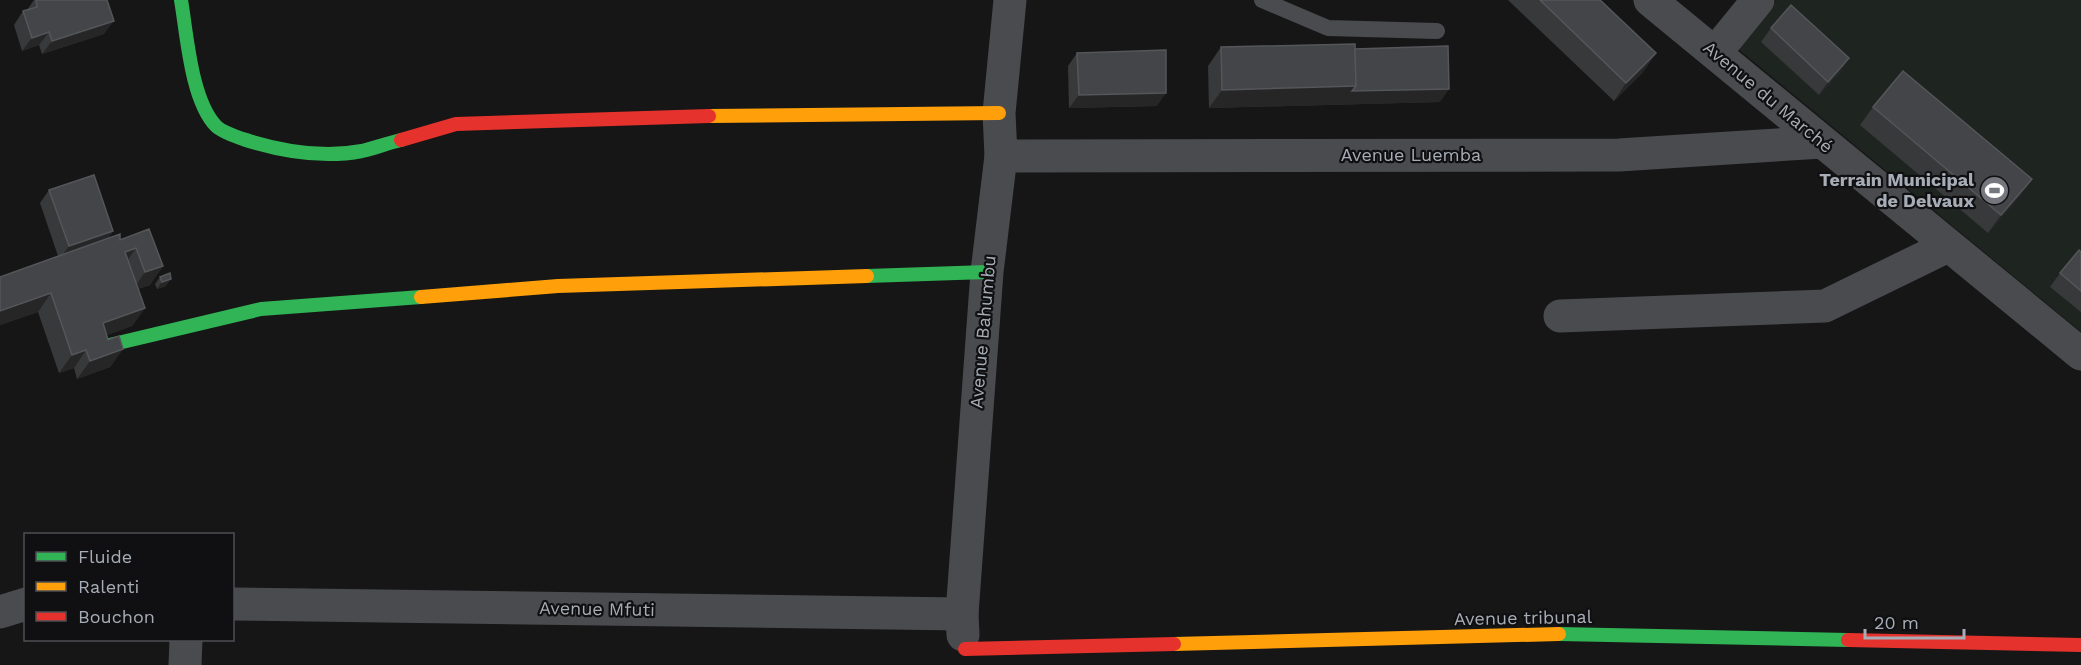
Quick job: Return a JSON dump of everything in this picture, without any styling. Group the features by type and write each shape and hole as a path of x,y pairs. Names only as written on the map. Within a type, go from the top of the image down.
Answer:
{"street":[{"path":"181,0 192,69 203,105 217,127 242,139 275,149 321,154 361,151 456,124 678,116 999,113"},
{"name":"Avenue Bahumbu","path":"965,657 962,614 987,272 1001,156 999,113 1010,0"},
{"name":"Avenue du Marché","path":"1650,0 2081,354"},
{"path":"1715,53 1758,0"},
{"name":"Avenue Luemba","path":"1001,156 1619,155 1822,142"},
{"path":"1560,316 1825,306 1948,246"},
{"path":"97,348 261,309 558,286 987,272"},
{"name":"Avenue Mfuti","path":"234,604 962,614"},
{"path":"0,612 24,605"},
{"name":"Avenue tribunal","path":"965,657 1567,634 2081,645"},
{"path":"185,665 186,641"}],"lane":[{"path":"1262,0 1328,28 1437,32"}],"shaded area":[{"name":"Terrain Municipal de Delvaux","path":"1777,0 2081,0 2081,332 1737,48"}],"building":[{"path":"36,0 107,0 114,21 52,41 49,32 32,38 23,11 37,7"},
{"path":"1540,0 1600,0 1656,53 1626,83"},
{"path":"1791,5 1849,58 1828,82 1771,28"},
{"path":"1355,44 1356,86 1222,90 1221,47"},
{"path":"1448,46 1449,89 1352,91 1356,86 1355,49"},
{"path":"1166,50 1166,93 1079,95 1077,53"},
{"path":"1903,71 2032,179 2001,215 1873,107"},
{"path":"94,175 113,231 69,246 49,190"},
{"path":"149,229 163,266 145,272 136,248 125,252 145,308 103,323 108,340 119,336 123,349 90,361 86,350 72,355 51,293 0,311 0,277 120,234 120,240"},
{"path":"2079,250 2081,252 2081,291 2060,273"},
{"path":"170,273 171,279 162,282 160,277"}],"traffic: fast":[{"path":"181,0 196,84 208,115 219,129 263,145 319,154 362,151 401,140"},
{"path":"867,276 987,272"},
{"path":"97,348 261,309 421,297"},
{"path":"1559,634 1848,640"}],"traffic: slow":[{"path":"709,116 999,113"},
{"path":"421,297 558,286 867,276"},
{"path":"1174,644 1559,634"}],"traffic: jam":[{"path":"401,140 456,124 709,116"},
{"path":"1848,640 2081,645"},
{"path":"965,649 1174,644"}],"place":[{"name":"Terrain Municipal de Delvaux","path":"1995,190"}]}
